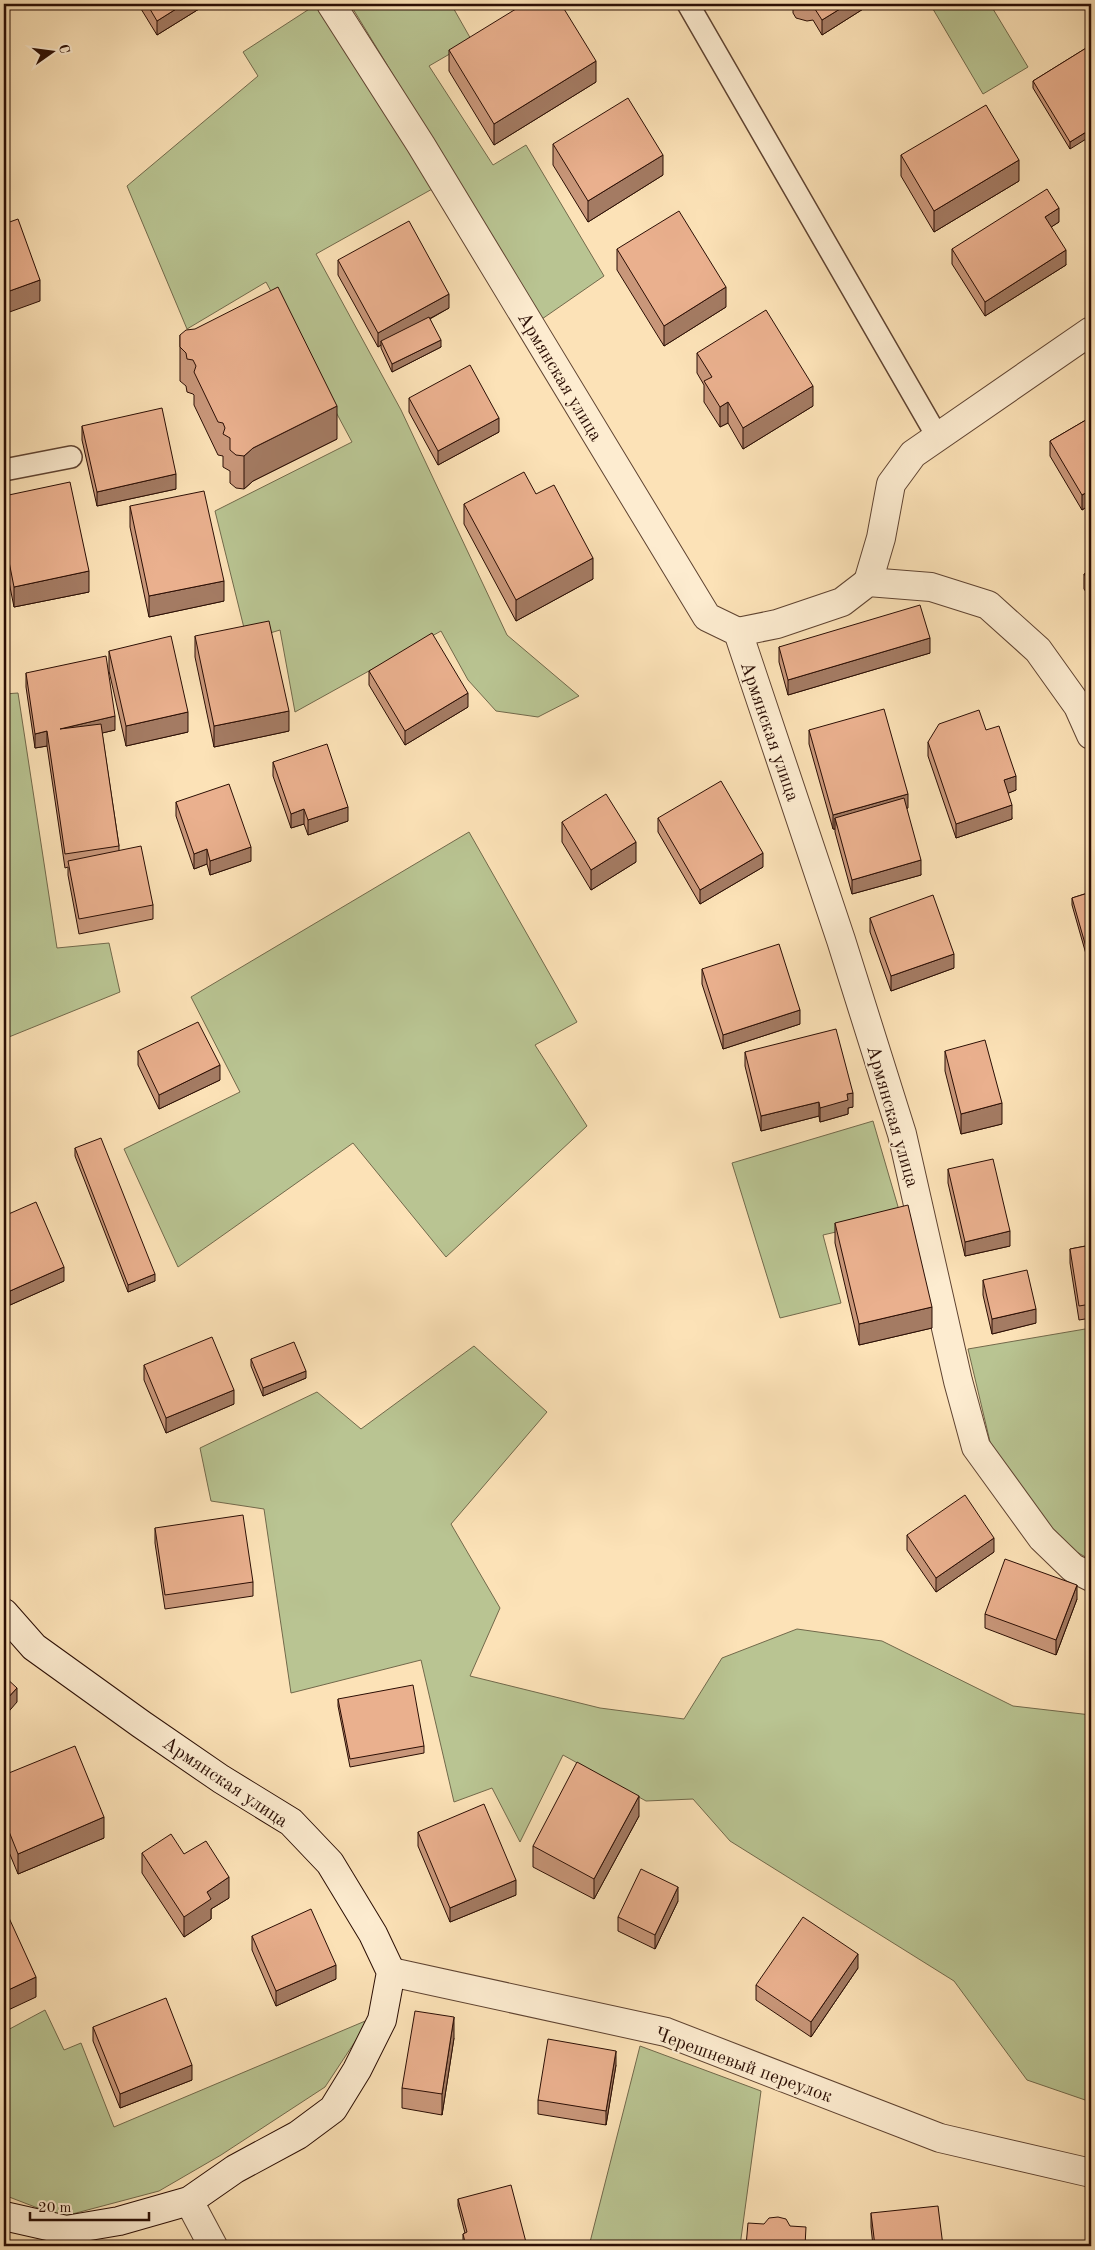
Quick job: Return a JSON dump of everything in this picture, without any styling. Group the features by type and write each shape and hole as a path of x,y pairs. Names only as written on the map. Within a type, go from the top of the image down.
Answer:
{"street":[{"name":"Армянская улица","path":"331,4 421,145 707,618 738,632 841,940 902,1134 958,1381 976,1447 1042,1538 1073,1568 1091,1577"},
{"path":"738,632 777,624 842,602 868,582 881,538 891,484 913,454 1091,331"},
{"path":"868,582 930,587 988,605 1038,650 1078,706 1091,735"},
{"name":"Армянская улица","path":"4,1614 34,1647 221,1779 291,1822 330,1863 373,1934 391,1972"},
{"path":"4,2216 66,2230 119,2220 188,2201 235,2169 298,2135 333,2109 357,2070 382,2020 391,1972"},
{"name":"Черешневый переулок","path":"391,1972 666,2032 940,2138 1091,2173"},
{"path":"188,2201 213,2246"}],"lane":[{"path":"688,4 937,436"},
{"path":"4,470 71,457"},
{"path":"4,1632 34,1647"}],"green space":[{"path":"317,4 320,4 434,188 316,254 401,410 507,635 579,696 538,717 496,711 468,680 441,631 295,712 280,630 247,640 215,511 352,442 266,282 187,329 127,186 258,76 243,52"},
{"path":"350,4 451,4 472,41 429,66 493,165 526,145 604,276 542,319"},
{"path":"930,4 990,4 1028,67 983,94"},
{"path":"18,693 57,948 109,943 120,992 4,1039 4,694"},
{"path":"469,832 577,1022 535,1045 587,1126 446,1257 353,1143 178,1267 124,1149 240,1092 191,997"},
{"path":"873,1121 901,1217 823,1235 841,1303 780,1318 732,1163"},
{"path":"1091,1328 1091,1560 1046,1535 992,1450 968,1349"},
{"path":"474,1346 547,1412 451,1524 500,1608 470,1676 600,1708 684,1719 722,1658 797,1629 882,1641 1013,1706 1091,1715 1091,2102 1027,2080 954,1981 730,1841 693,1799 646,1801 563,1755 520,1842 492,1788 454,1802 421,1660 291,1693 264,1509 211,1501 200,1448 317,1392 361,1429"},
{"path":"45,2010 64,2050 81,2043 114,2127 370,2019 325,2087 221,2155 159,2191 61,2217 4,2195 4,2032"},
{"path":"640,2046 761,2091 740,2246 589,2246"}],"building":[{"path":"147,4 184,4 157,21"},
{"path":"524,4 561,4 596,61 494,124 449,50"},
{"path":"796,4 848,4 822,20 813,6 807,7"},
{"path":"1091,45 1091,129 1070,142 1033,81"},
{"path":"628,98 663,155 588,201 553,144"},
{"path":"986,105 1019,160 934,211 901,155"},
{"path":"1047,189 1059,208 1045,217 1066,250 985,302 952,249"},
{"path":"679,211 726,287 664,326 617,249"},
{"path":"18,219 40,280 4,293 4,224"},
{"path":"409,221 449,294 378,333 338,260"},
{"path":"278,287 337,406 253,448 244,456 236,455 230,450 230,438 223,434 225,428 223,423 218,422 194,372 196,366 193,360 187,359 186,353 180,347 180,335 186,330 195,329"},
{"path":"766,310 813,386 743,428 728,402 720,407 704,381 712,377 697,353"},
{"path":"429,317 441,340 392,364 381,341"},
{"path":"470,365 499,418 438,451 409,398"},
{"path":"162,408 176,474 97,492 82,426"},
{"path":"1091,417 1091,490 1082,495 1050,441"},
{"path":"524,472 536,494 554,485 593,558 516,600 464,504"},
{"path":"70,482 89,571 14,587 4,536 4,496"},
{"path":"204,491 224,581 149,596 130,506"},
{"path":"1091,569 1091,585 1084,574"},
{"path":"920,605 930,638 788,680 779,647"},
{"path":"269,621 289,711 214,726 195,636"},
{"path":"432,633 468,693 405,731 369,671"},
{"path":"171,636 188,712 126,726 109,651"},
{"path":"106,656 115,716 60,729 101,724 119,846 65,854 47,731 35,734 26,673"},
{"path":"884,709 908,794 833,815 809,730"},
{"path":"979,710 986,730 999,726 1016,776 1004,780 1012,805 956,824 928,742 939,724"},
{"path":"327,744 348,807 308,820 304,809 291,814 273,762"},
{"path":"721,781 763,853 700,890 658,818"},
{"path":"229,784 251,847 210,861 207,849 194,854 176,802"},
{"path":"606,794 636,842 591,870 562,822"},
{"path":"904,798 921,860 852,880 835,818"},
{"path":"141,846 153,905 79,919 68,861"},
{"path":"1091,892 1091,953 1088,954 1072,898"},
{"path":"933,895 954,954 891,976 870,918"},
{"path":"779,944 800,1010 723,1035 702,969"},
{"path":"198,1022 220,1065 159,1095 138,1051"},
{"path":"836,1029 853,1093 847,1094 848,1100 820,1108 819,1102 761,1116 745,1052"},
{"path":"985,1040 1002,1103 961,1114 945,1051"},
{"path":"101,1138 155,1274 128,1285 75,1148"},
{"path":"993,1159 1010,1231 965,1242 948,1169"},
{"path":"36,1202 64,1267 10,1291 4,1276 4,1216"},
{"path":"908,1205 932,1307 859,1324 835,1223"},
{"path":"1091,1245 1091,1304 1079,1306 1070,1249"},
{"path":"1027,1270 1036,1309 992,1319 983,1280"},
{"path":"212,1337 234,1390 166,1418 144,1365"},
{"path":"294,1342 306,1371 263,1388 251,1359"},
{"path":"965,1495 994,1538 936,1578 907,1535"},
{"path":"243,1515 253,1582 165,1595 155,1528"},
{"path":"1005,1559 1077,1585 1056,1640 985,1614"},
{"path":"4,1676 17,1688 4,1702"},
{"path":"413,1685 424,1746 350,1759 338,1699"},
{"path":"75,1746 104,1817 18,1854 4,1819 4,1775"},
{"path":"577,1762 639,1796 594,1879 533,1846"},
{"path":"484,1804 516,1880 450,1908 418,1832"},
{"path":"171,1834 184,1854 206,1841 229,1877 207,1892 211,1899 184,1917 142,1853"},
{"path":"641,1869 678,1887 655,1935 618,1917"},
{"path":"4,1907 36,1977 4,1992"},
{"path":"311,1909 336,1965 276,1991 252,1936"},
{"path":"803,1917 858,1954 811,2022 756,1985"},
{"path":"166,1998 192,2065 120,2094 93,2027"},
{"path":"415,2011 454,2017 442,2094 402,2088"},
{"path":"548,2039 616,2051 606,2111 538,2100"},
{"path":"511,2185 527,2246 466,2246 463,2234 467,2232 458,2199"},
{"path":"938,2206 943,2246 875,2246 871,2213"},
{"path":"778,2217 786,2219 790,2226 806,2227 805,2246 746,2246 748,2223 764,2224 769,2218"}]}
